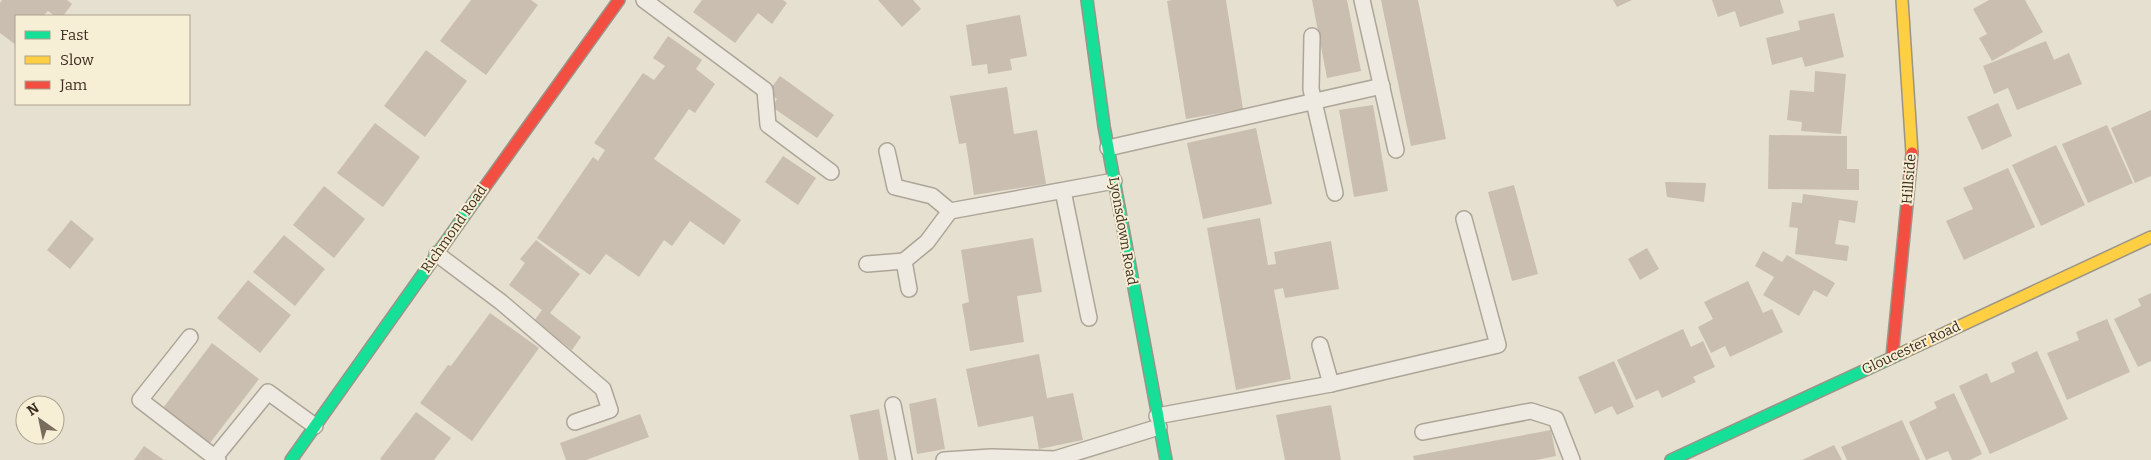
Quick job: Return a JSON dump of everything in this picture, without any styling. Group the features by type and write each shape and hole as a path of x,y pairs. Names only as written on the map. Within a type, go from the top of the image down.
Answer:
{"street":[{"name":"Richmond Road","path":"291,460 620,0"},
{"name":"Lyonsdown Road","path":"1087,0 1108,148 1166,460"},
{"name":"Hillside","path":"1892,357 1912,151 1902,0"},
{"name":"Gloucester Road","path":"1671,460 2151,237"}],"lane":[{"path":"644,0 765,90 768,125 831,172"},
{"path":"1362,0 1396,150"},
{"path":"1312,36 1311,89 1334,193"},
{"path":"1108,148 1313,100 1382,86"},
{"path":"887,151 894,187 932,196 950,211"},
{"path":"867,264 904,261 927,242 950,211 1114,181"},
{"path":"1063,191 1089,318"},
{"path":"944,460 991,457 1055,459 1158,422 1498,345 1464,219"},
{"path":"437,254 501,302 603,389 610,410 576,422"},
{"path":"904,261 909,288"},
{"path":"190,337 140,400 217,459 268,392 315,426"},
{"path":"1320,344 1331,384"},
{"path":"893,405 904,460"},
{"path":"1423,432 1531,411 1556,419 1572,460"}],"building":[{"path":"2,0 67,0 72,4 64,15 54,15 48,11 44,15 15,15 15,44 0,33 0,3"},
{"path":"471,0 531,0 538,5 486,75 440,41"},
{"path":"702,0 783,0 787,3 772,24 758,13 735,43 693,12"},
{"path":"878,0 913,0 921,9 902,27"},
{"path":"1226,0 1243,109 1186,119 1167,1"},
{"path":"1312,0 1347,0 1361,71 1327,78"},
{"path":"1381,0 1418,0 1446,139 1411,146"},
{"path":"1613,0 1632,0 1617,7"},
{"path":"1712,0 1780,0 1784,13 1740,27 1735,11 1718,17"},
{"path":"1989,0 2025,0 2043,32 1992,61 1979,38 1987,34 1973,9"},
{"path":"1834,13 1844,57 1805,67 1802,57 1772,65 1766,38 1800,30 1798,21"},
{"path":"1020,15 1027,56 1010,59 1012,70 988,74 987,64 972,66 966,25"},
{"path":"668,36 702,60 696,69 715,84 695,113 689,109 654,159 741,220 724,245 690,221 672,246 664,240 639,277 606,254 590,275 537,238 593,157 598,161 605,150 594,143 643,73 654,80 665,66 653,58"},
{"path":"2046,41 2054,60 2069,53 2082,84 2017,110 2008,88 1994,94 1983,66"},
{"path":"426,50 467,81 425,137 384,106"},
{"path":"1815,71 1846,74 1841,134 1801,131 1802,122 1787,120 1790,90 1814,92"},
{"path":"780,76 834,115 817,138 772,107 777,99 768,92"},
{"path":"1007,87 1014,134 1037,130 1046,184 974,195 966,143 959,144 950,96"},
{"path":"1998,103 2012,136 1982,150 1967,117"},
{"path":"1373,105 1388,191 1354,197 1339,110"},
{"path":"2151,110 2151,176 2135,183 2111,128"},
{"path":"375,123 420,157 383,207 337,173"},
{"path":"2107,125 2133,183 2088,203 2062,144"},
{"path":"1256,128 1272,204 1203,219 1187,143"},
{"path":"1769,135 1847,136 1847,169 1859,169 1859,190 1768,189"},
{"path":"2056,145 2085,205 2041,226 2012,165"},
{"path":"783,156 816,178 798,205 765,182"},
{"path":"2008,168 2035,227 1964,260 1946,221 1973,209 1963,188"},
{"path":"1665,182 1706,183 1704,202 1667,197"},
{"path":"1514,185 1538,274 1512,281 1488,192"},
{"path":"324,186 365,219 334,258 293,225"},
{"path":"1803,194 1858,201 1855,223 1839,220 1835,244 1849,246 1847,261 1795,254 1798,228 1789,227 1792,202 1802,203"},
{"path":"1260,218 1268,265 1276,264 1274,252 1331,241 1339,289 1285,298 1283,288 1274,290 1291,379 1236,390 1207,228"},
{"path":"71,220 94,239 70,269 47,250"},
{"path":"284,235 325,269 295,306 253,272"},
{"path":"1033,238 1042,292 1017,296 1024,342 970,351 962,304 969,302 961,250"},
{"path":"536,240 580,274 550,313 581,337 572,350 534,321 542,310 509,285 525,263 520,259"},
{"path":"1647,248 1659,269 1640,280 1628,259"},
{"path":"1763,251 1782,262 1787,255 1835,283 1827,297 1814,290 1799,316 1763,295 1774,277 1755,266"},
{"path":"248,280 291,315 260,353 217,318"},
{"path":"1748,281 1763,313 1772,309 1783,332 1730,357 1725,346 1711,353 1698,327 1713,319 1704,302"},
{"path":"2151,293 2151,361 2138,367 2114,319 2141,306 2138,299"},
{"path":"490,313 539,348 472,441 420,403 448,365 451,366"},
{"path":"2107,319 2130,372 2067,400 2047,353 2079,340 2076,332"},
{"path":"1683,329 1691,347 1703,341 1715,367 1693,377 1696,382 1662,398 1658,390 1636,400 1617,360"},
{"path":"212,343 259,379 210,443 163,408"},
{"path":"2037,351 2068,419 1990,454 1959,386 1987,373 1991,383 2015,372 2011,363"},
{"path":"1039,354 1047,398 1073,393 1083,440 1039,449 1033,416 978,427 966,369"},
{"path":"1614,361 1634,407 1617,415 1612,406 1595,414 1578,377"},
{"path":"1954,393 1982,454 1970,460 1952,460 1948,451 1926,460 1909,422 1937,408 1934,402"},
{"path":"936,398 945,449 917,454 909,404"},
{"path":"1331,405 1341,460 1285,460 1276,415"},
{"path":"879,409 888,460 859,460 850,415"},
{"path":"416,412 451,438 434,460 380,459"},
{"path":"640,414 649,437 586,460 566,460 560,443"},
{"path":"1902,420 1920,460 1847,460 1841,447"},
{"path":"1551,430 1556,456 1536,460 1414,460 1413,456"},
{"path":"1834,445 1842,460 1802,460"},
{"path":"144,446 164,460 134,460"}],"traffic: fast":[{"path":"1087,0 1104,126 1166,460"},
{"path":"291,460 479,195"},
{"path":"1671,460 1902,353"}],"traffic: slow":[{"path":"1902,0 1912,153"},
{"path":"1902,353 2151,237"}],"traffic: jam":[{"path":"479,195 619,0"},
{"path":"1892,357 1912,153"}]}
